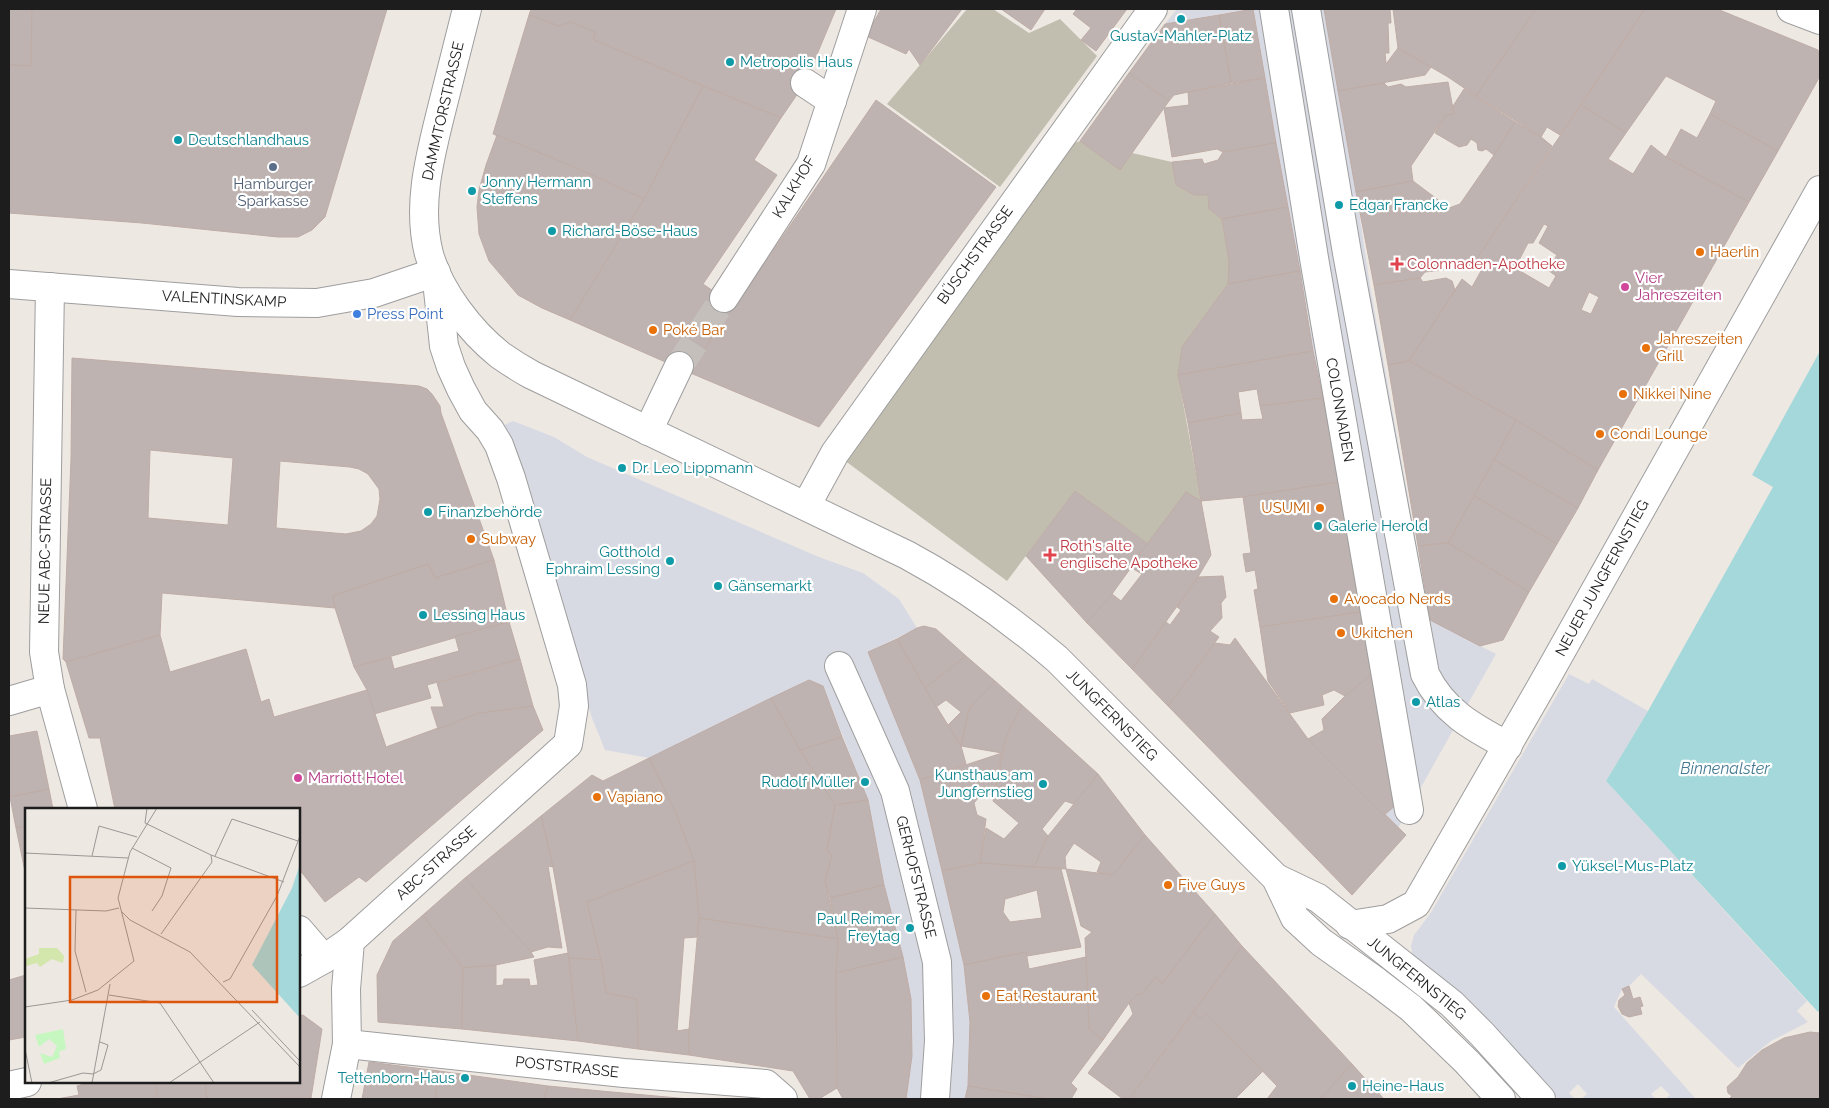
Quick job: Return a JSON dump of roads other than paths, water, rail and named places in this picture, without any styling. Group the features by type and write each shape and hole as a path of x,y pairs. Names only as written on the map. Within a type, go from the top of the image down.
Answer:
{"street":[{"name":"DAMMTORSTRASSE","path":"436,272 429,254 425,230 426,184 431,151 467,9"},
{"name":"KALKHOF","path":"724,298 819,168 832,101 862,9"},
{"name":"BÜSCHSTRASSE","path":"806,506 835,453 954,284 1153,9"},
{"name":"COLONNADEN","path":"1274,9 1306,259 1409,810"},
{"path":"1306,9 1346,253 1425,674 1431,688 1445,705 1474,728 1508,746"},
{"path":"1791,9 1820,20"},
{"path":"805,83 832,101"},
{"name":"NEUER JUNGFERNSTIEG","path":"1350,925 1388,919 1416,904 1508,746 1820,190"},
{"path":"1306,259 1346,253"},
{"name":"VALENTINSKAMP","path":"9,284 238,302 317,303 374,293 436,272"},
{"path":"436,272 467,323 500,355 532,375 806,506"},
{"name":"ABC-STRASSE","path":"300,972 350,942 568,744 574,706 572,685 511,478 490,430 473,411 451,367 443,338 436,272"},
{"name":"NEUE ABC-STRASSE","path":"50,287 44,652 50,689 83,808"},
{"path":"648,431 679,366"},
{"name":"JUNGFERNSTIEG","path":"806,506 933,569 998,612 1057,659 1276,878 1318,898 1452,1004 1541,1099"},
{"name":"GERHOFSTRASSE","path":"840,666 895,791 937,962 940,1041 935,1099"},
{"path":"9,701 50,689"},
{"name":"JUNGFERNSTIEG","path":"1276,878 1295,918 1321,942 1411,1008 1467,1062 1501,1099"},
{"path":"300,931 324,959"},
{"path":"336,1099 347,1044 346,989 350,942"},
{"name":"POSTSTRASSE","path":"347,1044 624,1073 766,1084 783,1099"},
{"path":"9,1086 25,1082"}],"water":[{"name":"Binnenalster","path":"1820,351 1820,1010 1818,1012 1606,781 1648,711 1773,487 1752,475"}],"tunnel":[{"path":"679,366 724,298"}],"place":[{"name":"Gustav-Mahler-Platz","path":"1181,19"},
{"name":"Metropolis Haus","path":"730,62"},
{"name":"Deutschlandhaus","path":"178,140"},
{"name":"Hamburger Sparkasse","path":"273,167"},
{"name":"Jonny Hermann Steffens","path":"472,191"},
{"name":"Edgar Francke","path":"1339,205"},
{"name":"Richard-Böse-Haus","path":"552,231"},
{"name":"Haerlin","path":"1700,252"},
{"name":"Colonnaden-Apotheke","path":"1397,264"},
{"name":"Vier Jahreszeiten","path":"1625,287"},
{"name":"Press Point","path":"357,314"},
{"name":"Poké Bar","path":"653,330"},
{"name":"Jahreszeiten Grill","path":"1646,348"},
{"name":"Nikkei Nine","path":"1623,394"},
{"name":"Condi Lounge","path":"1600,434"},
{"name":"Dr. Leo Lippmann","path":"622,468"},
{"name":"USUMI","path":"1320,508"},
{"name":"Finanzbehörde","path":"428,512"},
{"name":"Galerie Herold","path":"1318,526"},
{"name":"Subway","path":"471,539"},
{"name":"Roth's alte englische Apotheke","path":"1050,555"},
{"name":"Gotthold Ephraim Lessing","path":"670,561"},
{"name":"Gänsemarkt","path":"718,586"},
{"name":"Avocado Nerds","path":"1334,599"},
{"name":"Lessing Haus","path":"423,615"},
{"name":"Ukitchen","path":"1341,633"},
{"name":"Atlas","path":"1416,702"},
{"name":"Marriott Hotel","path":"298,778"},
{"name":"Rudolf Müller","path":"865,782"},
{"name":"Kunsthaus am Jungfernstieg","path":"1043,784"},
{"name":"Vapiano","path":"597,797"},
{"name":"Yüksel-Mus-Platz","path":"1562,866"},
{"name":"Five Guys","path":"1168,885"},
{"name":"Paul Reimer Freytag","path":"910,928"},
{"name":"Eat Restaurant","path":"986,996"},
{"name":"Tettenborn-Haus","path":"465,1078"},
{"name":"Heine-Haus","path":"1352,1086"}]}
